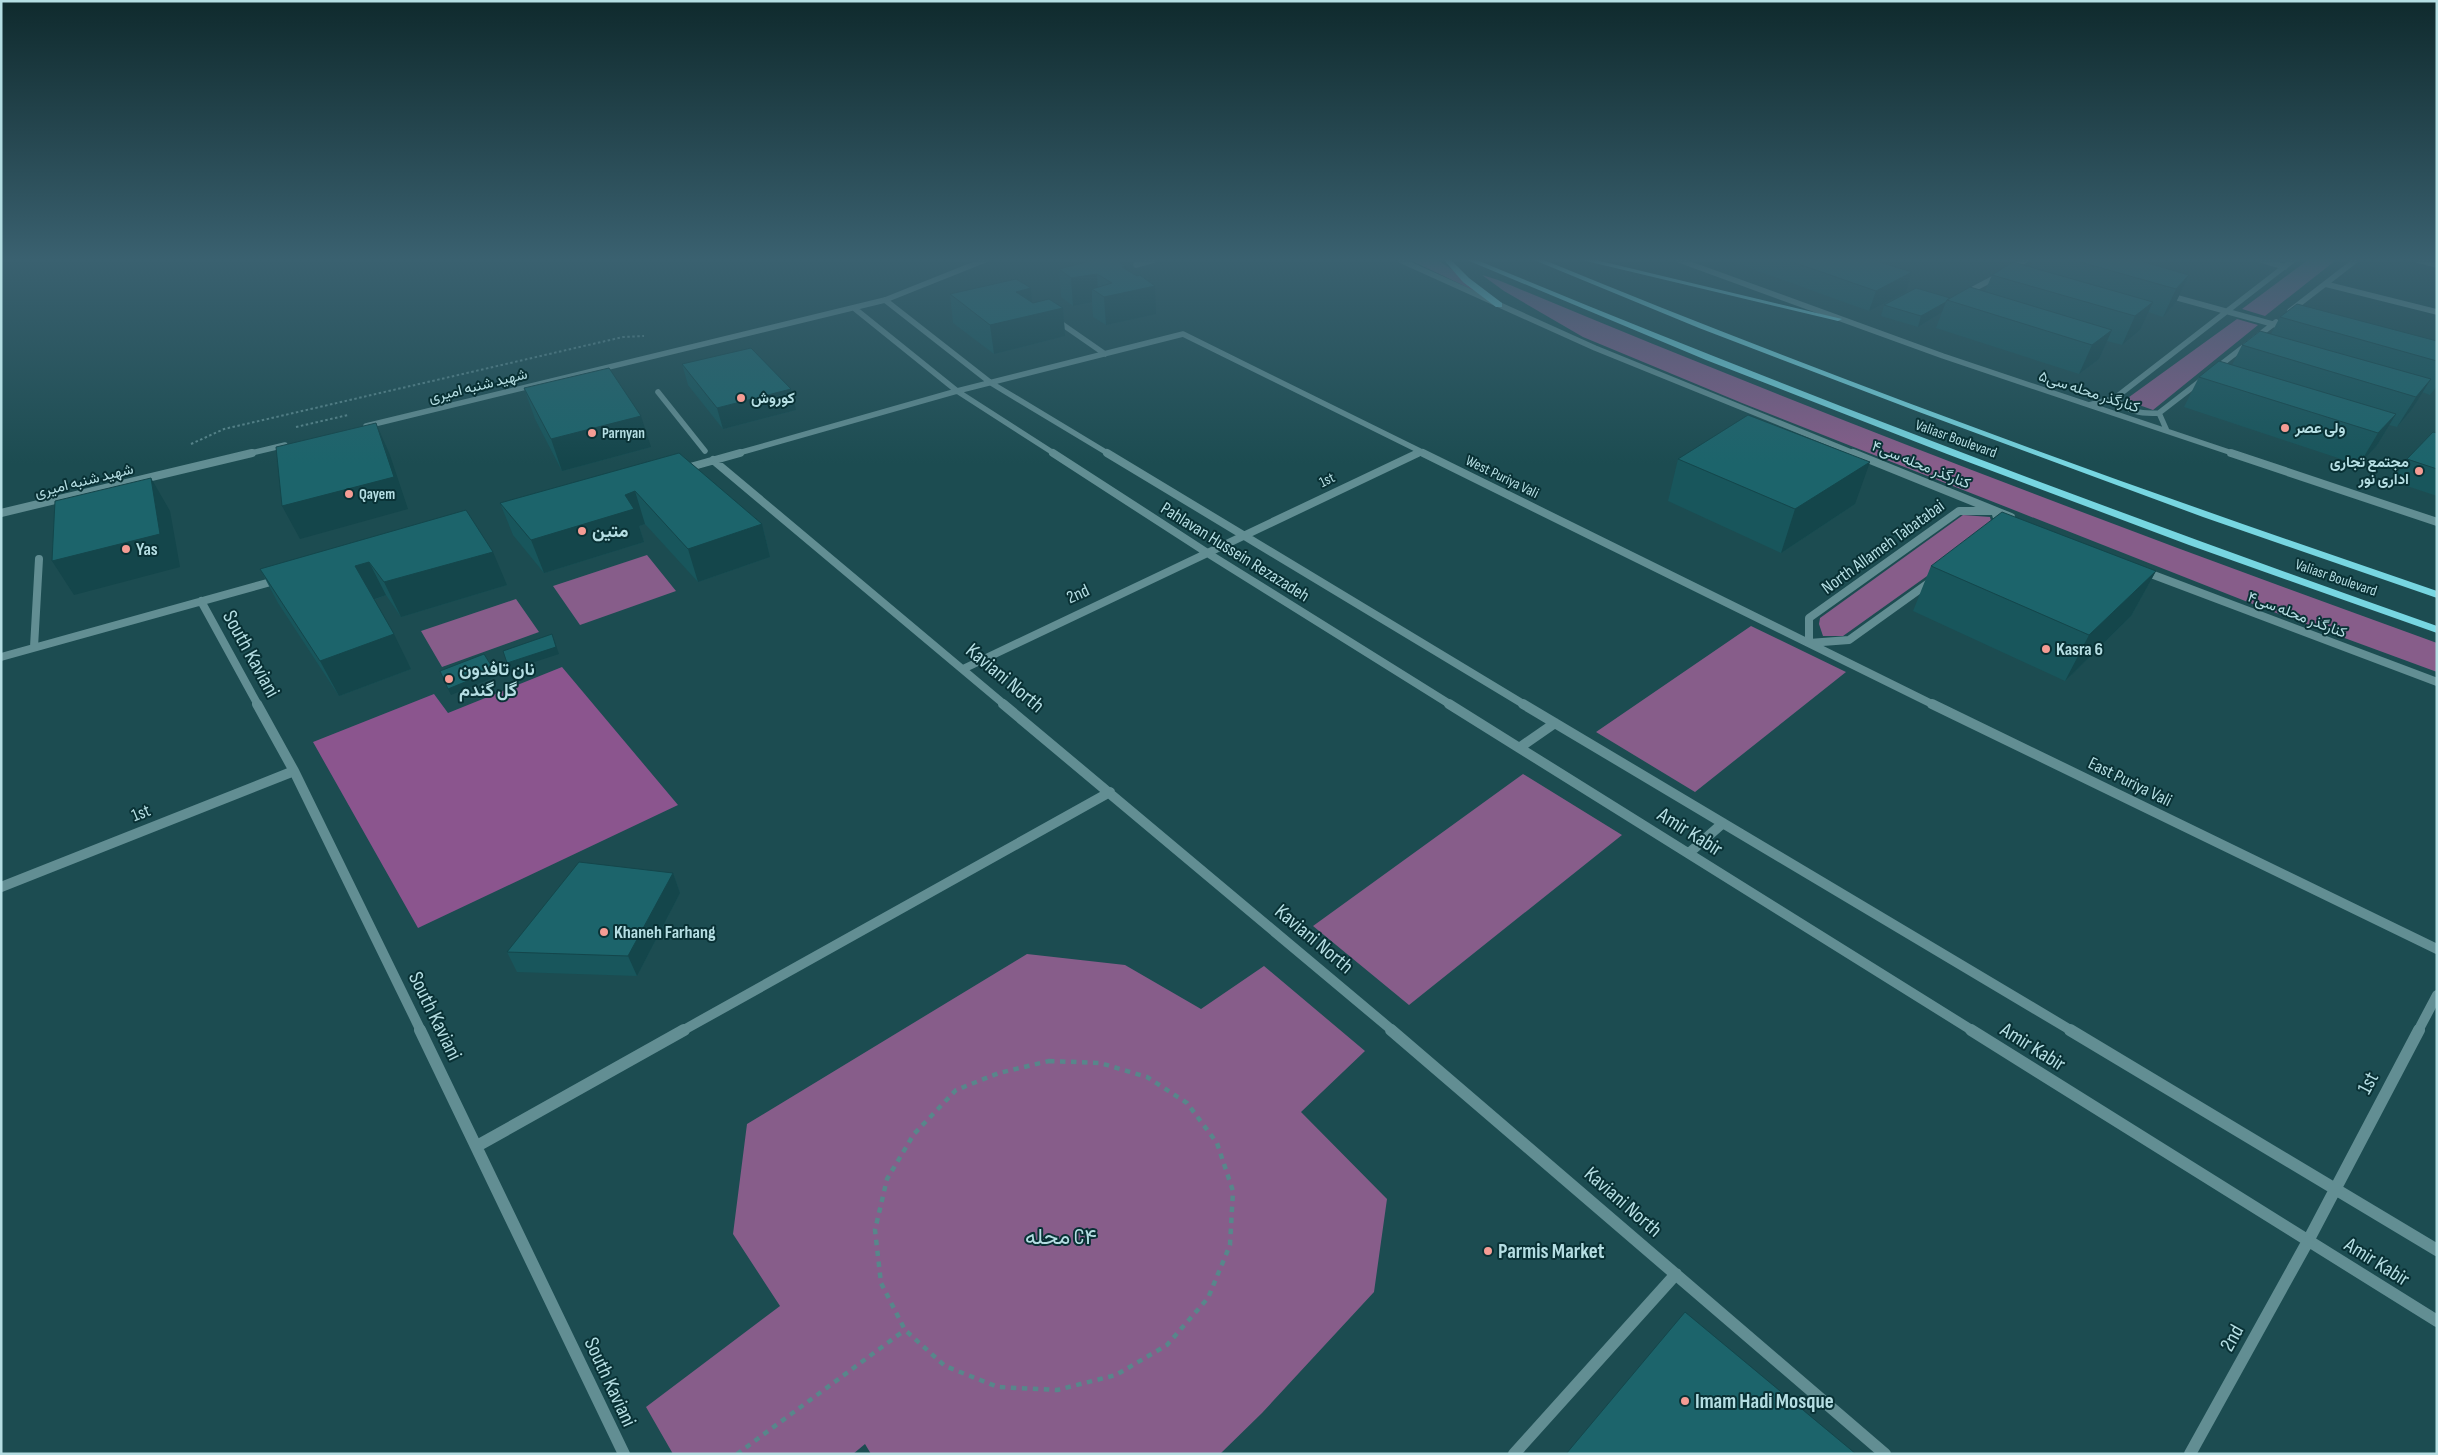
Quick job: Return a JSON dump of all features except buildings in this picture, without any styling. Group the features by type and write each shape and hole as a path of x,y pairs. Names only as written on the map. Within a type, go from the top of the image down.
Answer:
{"main road":[{"name":"Valiasr Boulevard","path":"1630,328 1901,435 2234,558 2437,630"},
{"name":"Valiasr Boulevard","path":"1703,328 2254,533 2437,594"}],"street":[{"name":"شهید شنبه امیری","path":"356,428 771,328"},
{"name":"Pahlavan Hussein Rezazadeh","path":"879,328 957,391 1209,554 1610,804"},
{"name":"Pahlavan Hussein Rezazadeh","path":"921,328 991,383 1642,776"},
{"path":"1067,328 1105,354"},
{"name":"کنارگذر محله سی۴","path":"1550,328 1595,348 2023,522"},
{"name":"کنارگذر محله سی۵","path":"1864,328 2437,522"},
{"path":"2088,405 2116,398 2205,328"},
{"path":"2116,398 2122,408 2140,414 2159,413 2268,328"},
{"path":"2285,328 2291,330"},
{"name":"West Puriya Vali","path":"957,391 1183,334 1809,643"},
{"path":"676,471 957,391"},
{"path":"658,392 705,452"},
{"path":"2159,413 2167,431"},
{"name":"شهید شنبه امیری","path":"1,514 289,444"},
{"name":"1st","path":"1209,554 1420,452"},
{"name":"Kaviani North","path":"713,460 1110,792 1885,1454"},
{"path":"1809,643 1848,640 1857,635 2001,531 1995,510"},
{"name":"North Allameh Tabatabai","path":"1809,643 1809,618 1959,511 1995,510"},
{"name":"2nd","path":"963,669 1209,554"},
{"path":"34,648 38,559"},
{"name":"کنارگذر محله سی۴","path":"2133,566 2437,682"},
{"path":"1,657 284,578"},
{"name":"South Kaviani","path":"201,601 294,771 477,1146 624,1454"},
{"name":"East Puriya Vali","path":"1809,643 2437,949"},
{"path":"1518,748 1555,723"},
{"name":"1st","path":"1,887 294,771"},
{"name":"Amir Kabir","path":"1642,776 2437,1250"},
{"path":"477,1146 1110,792"},
{"name":"Amir Kabir","path":"1610,804 2437,1321"},
{"path":"1688,853 1723,823"},
{"name":"1st","path":"2308,1241 2437,995"},
{"name":"2nd","path":"2190,1454 2308,1241"},
{"path":"1514,1454 1676,1274"}],"path":[{"path":"188,445 224,428 623,337 651,336"},
{"path":"1049,1061 1100,1063 1147,1077 1187,1103 1217,1143 1232,1191 1230,1245 1208,1298 1167,1344 1150,1355 1116,1375 1057,1390 998,1387 945,1366 905,1330 881,1283 875,1230 887,1179 914,1134 956,1090 999,1073 1049,1061"},
{"path":"738,1454 905,1330"}],"shaded area":[{"path":"1567,328 1614,328 1965,468 2437,643 2437,672 2263,608 1742,403 1583,337"},
{"path":"2225,328 2254,328 2153,410 2125,400"},
{"path":"1963,515 1990,517 1993,529 1843,636 1823,636 1819,624 1820,618"},
{"path":"647,555 676,591 580,625 553,586"},
{"path":"516,599 539,632 442,667 421,631"},
{"path":"1751,626 1846,672 1695,792 1596,732"},
{"path":"562,667 678,805 418,928 313,742 434,694 448,713"},
{"path":"1523,774 1622,835 1409,1005 1313,926"},
{"path":"1027,954 1125,965 1201,1009 1264,966 1365,1051 1301,1112 1387,1199 1374,1292 1262,1413 1220,1454 871,1454 865,1444 853,1454 673,1454 646,1407 780,1306 733,1234 747,1124"}],"place":[{"name":"کوروش","path":"741,398"},
{"name":"ولی عصر","path":"2285,428"},
{"name":"Parnyan","path":"592,433"},
{"name":"مجتمع تجاری اداری نور","path":"2419,471"},
{"name":"Qayem","path":"349,494"},
{"name":"متین","path":"582,531"},
{"name":"Yas","path":"126,549"},
{"name":"Kasra 6","path":"2046,649"},
{"name":"نان تافدون گل گندم","path":"449,679"},
{"name":"Khaneh Farhang","path":"604,932"},
{"name":"Parmis Market","path":"1488,1251"},
{"name":"Imam Hadi Mosque","path":"1685,1401"}],"district":[{"name":"محله C۴","path":"1061,1237"}]}
